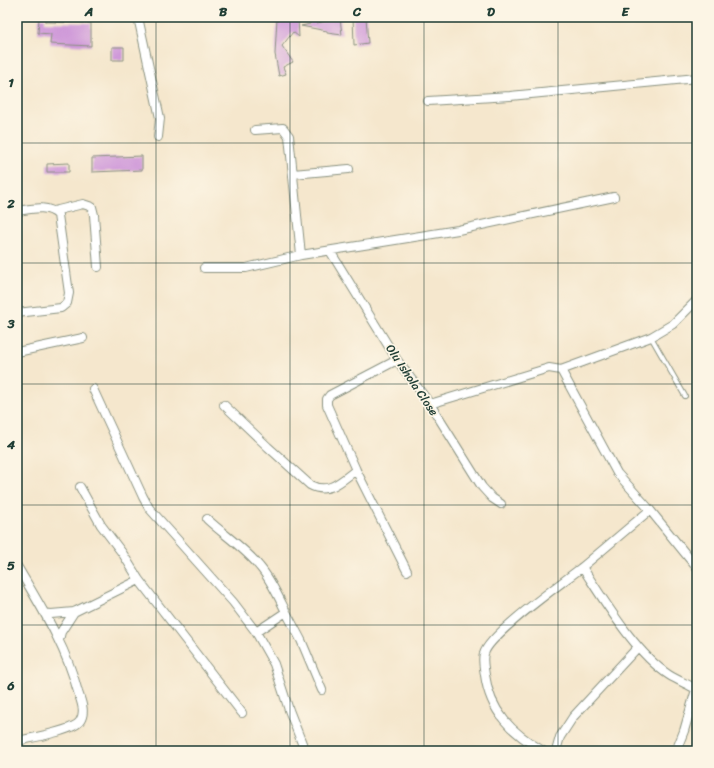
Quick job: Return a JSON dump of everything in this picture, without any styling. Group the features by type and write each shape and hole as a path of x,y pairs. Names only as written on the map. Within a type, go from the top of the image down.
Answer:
{"street":[{"path":"138,17 160,118 158,137"},
{"path":"428,101 510,96 697,78"},
{"path":"255,130 283,128 289,136 301,255"},
{"path":"293,174 349,169"},
{"path":"204,268 246,268 301,255 458,230 614,197"},
{"path":"17,211 43,208 54,211 83,204 92,207 98,267"},
{"path":"17,313 61,308 67,303 69,293 58,215 54,211"},
{"name":"Olu Ishola Close","path":"330,251 397,360 430,404 482,488 492,498 501,504"},
{"path":"430,404 549,368 561,370 651,337 673,324 697,300"},
{"path":"17,352 83,338"},
{"path":"397,360 330,394 327,399 327,404 356,470 407,571"},
{"path":"561,370 617,473 650,510 697,568"},
{"path":"93,389 149,508 233,602 256,632 274,664 289,710 305,751"},
{"path":"224,405 310,485 324,489 331,488 356,470"},
{"path":"80,487 101,525 123,554 139,580 242,713"},
{"path":"543,751 513,731 497,711 485,679 484,654 488,646 503,629 582,567 650,510"},
{"path":"207,519 260,566 301,640 322,690"},
{"path":"17,566 59,640 74,677 83,709 80,722 72,728 17,741"},
{"path":"582,567 609,608 638,647 668,674 697,687 684,731 676,751"},
{"path":"44,613 51,614 74,612 139,580"},
{"path":"59,640 61,632 74,612"},
{"path":"256,632 286,612"},
{"path":"556,751 560,737 573,717 638,647"}],"lane":[{"path":"651,337 685,396"}],"building":[{"path":"287,17 287,19 298,18 299,37 293,32 282,46 293,62 283,67 286,74 279,76 275,54 277,18"},
{"path":"353,17 366,17 368,43 354,45"},
{"path":"39,18 45,18 45,22 91,23 91,46 50,44 51,34 38,33"},
{"path":"340,18 342,35 327,33 327,31 301,26 310,24 310,20 317,19 317,23"},
{"path":"112,47 124,47 124,60 112,60"},
{"path":"142,156 142,170 92,172 92,158"},
{"path":"69,163 69,172 47,172 47,164"}]}
